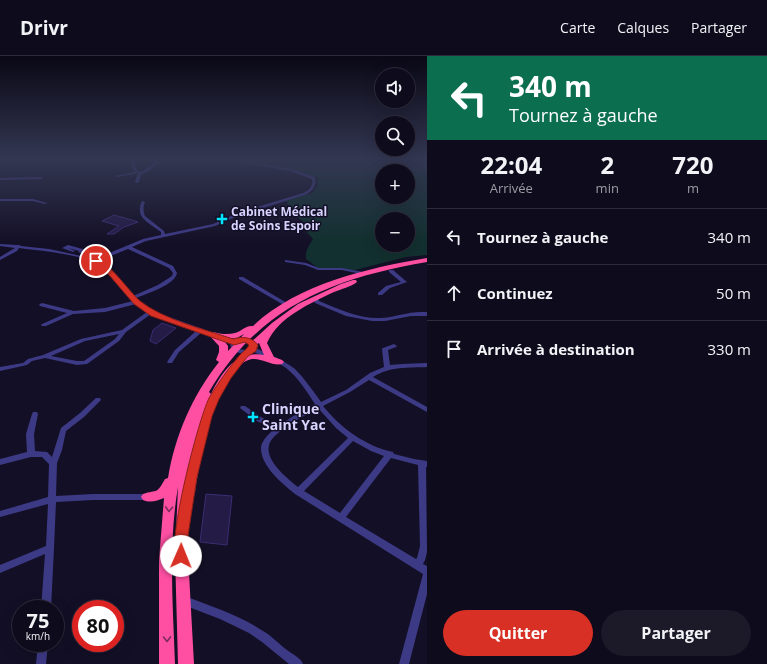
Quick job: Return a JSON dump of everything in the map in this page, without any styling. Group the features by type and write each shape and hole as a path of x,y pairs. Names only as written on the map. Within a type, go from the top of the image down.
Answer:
{"highway":[{"path":"147,497 157,496 174,478 188,451 198,416 207,396 227,363 254,335 279,315 332,285 365,275 427,260"},
{"path":"186,664 182,600 181,542 174,478 173,452 186,414 200,386 221,360 252,327 284,303 305,291 344,277 391,271 427,264"},
{"path":"181,542 191,477 206,420 221,387 238,362 267,332 290,314 316,298 365,275"},
{"path":"221,360 225,347 219,337 237,335 252,327"},
{"path":"267,332 263,343 272,358"},
{"path":"238,362 255,357 272,358"},
{"path":"167,664 165,568 170,498 174,478"}],"street":[{"path":"96,261 128,246 163,235 220,223 239,214 304,194 311,191 314,186"},
{"path":"0,200 33,200 45,203"},
{"path":"143,202 141,206 142,214 149,222 163,232 163,235"},
{"path":"0,245 78,254 96,261 112,275 134,300 150,312 236,343 247,340 251,348 272,358 293,371 336,425 353,437 368,446 425,464 424,546 421,560 416,564"},
{"path":"0,259 19,246"},
{"path":"44,325 71,313 105,310 134,300 165,284 174,277 175,273 171,267 128,246"},
{"path":"287,260 306,264 318,269 342,270 365,275"},
{"path":"380,294 388,288 405,282 391,271"},
{"path":"241,278 284,303"},
{"path":"316,298 317,302 351,315 370,320 382,320 427,314"},
{"path":"42,305 60,308 71,313"},
{"path":"45,356 77,363 85,363 117,340 124,331 150,312"},
{"path":"170,362 177,350 201,330"},
{"path":"0,369 25,364 30,360 45,356 83,340 124,331"},
{"path":"236,343 239,351 251,348"},
{"path":"387,368 385,349 394,346"},
{"path":"427,365 387,368 348,391 319,404 279,429 269,437 266,443 266,451 271,465 276,473 298,492 427,571"},
{"path":"370,377 427,410"},
{"path":"47,600 53,462 63,430 98,400"},
{"path":"243,408 259,419 279,429"},
{"path":"31,454 30,434 35,414"},
{"path":"298,492 353,437"},
{"path":"0,462 31,454 44,454 53,462"},
{"path":"341,518 390,454"},
{"path":"0,514 52,499 147,497"},
{"path":"0,569 50,548"},
{"path":"404,664 427,576"},
{"path":"182,600 212,611 261,635 286,657 298,664"},
{"path":"41,664 43,652"}],"green space":[{"path":"317,186 375,186 375,204 415,204 415,186 427,186 427,255 406,257 351,271 318,268 306,259 307,251 313,239 300,225 304,222 295,215 286,201 312,193"}],"building":[{"path":"114,215 138,222 124,227 114,234 107,234 119,226 102,221"},
{"path":"162,323 176,328 156,344 150,341 153,330"},
{"path":"206,494 232,496 227,545 200,542"}],"place":[{"name":"Cabinet Médical de Soins Espoir","path":"222,219"},
{"name":"Clinique Saint Yac","path":"253,417"}],"route":[{"path":"96,261 106,268 136,302 150,312 174,322 234,342 238,340 245,340 250,341 254,345 253,349 244,355 227,377 214,399 207,416 191,477 181,542 181,556"}]}
